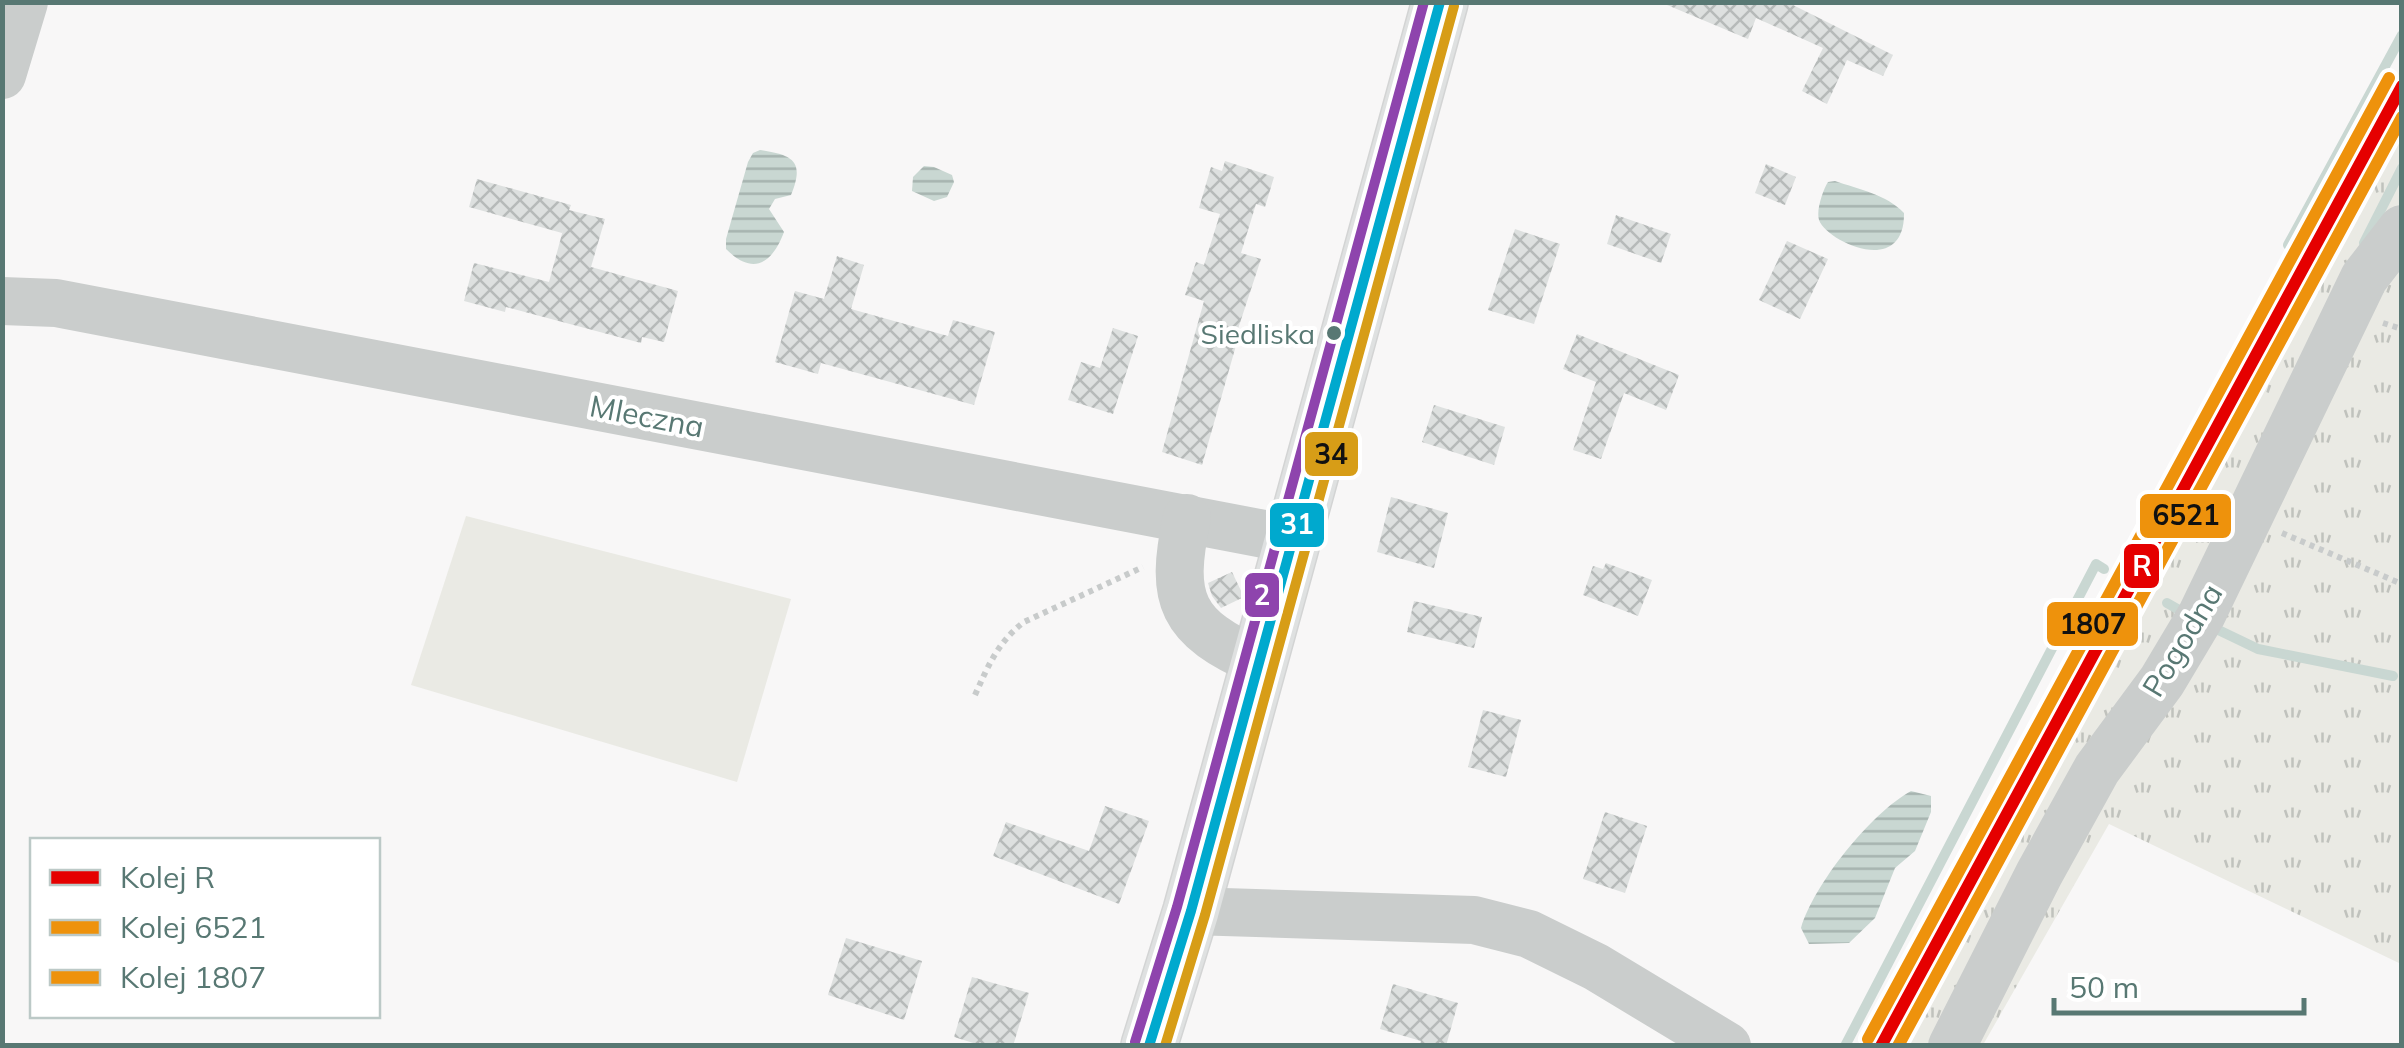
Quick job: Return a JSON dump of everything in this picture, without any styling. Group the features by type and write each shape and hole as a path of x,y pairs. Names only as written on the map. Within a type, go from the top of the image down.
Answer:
{"main road":[{"path":"1149,1046 1190,911 1440,2"}],"street":[{"path":"2,75 24,2"},
{"name":"Pogodna","path":"1952,1046 2087,786 2162,681 2192,631 2364,278 2402,228"},
{"name":"Mleczna","path":"2,302 56,303 1290,539"},
{"path":"1188,518 1178,562 1181,594 1194,622 1224,647 1259,662"},
{"path":"1190,911 1474,920 1529,934 1596,967 1727,1046"}],"path":[{"path":"2248,519 2402,584"},
{"path":"975,696 992,656 1007,635 1024,622 1158,560"}],"green space":[{"path":"2401,98 2401,964 2109,824 1983,1045 1890,1046"},
{"path":"466,516 791,599 737,782 411,685"}],"shaded area":[{"path":"760,150 788,157 797,174 791,195 775,199 769,209 784,232 779,243 767,259 753,264 726,249 726,239 748,162"},
{"path":"924,166 952,175 954,182 947,197 934,201 912,191 913,177"},
{"path":"1828,182 1880,197 1904,213 1901,233 1892,245 1880,250 1865,249 1850,245 1825,229 1819,220 1819,206"},
{"path":"1911,791 1931,796 1931,812 1915,851 1895,868 1875,918 1849,943 1809,944 1801,928 1831,871 1862,832"}],"building":[{"path":"1660,2 1787,2 1893,55 1883,76 1847,60 1827,104 1802,91 1823,48 1756,18 1748,39"},
{"path":"1225,161 1274,177 1265,207 1256,204 1241,253 1261,259 1234,341 1237,342 1202,465 1162,452 1204,301 1185,295 1196,262 1204,265 1220,214 1199,208 1211,167 1222,171"},
{"path":"1766,164 1796,177 1785,205 1755,193"},
{"path":"477,179 571,205 569,210 605,219 591,267 678,291 664,342 642,337 641,343 506,307 505,312 464,301 474,263 549,282 563,230 562,233 469,207"},
{"path":"1616,215 1671,234 1661,263 1607,244"},
{"path":"1515,229 1560,244 1534,324 1488,310"},
{"path":"1787,241 1828,259 1800,319 1759,300"},
{"path":"837,256 864,265 851,309 948,336 953,320 995,332 974,405 821,363 818,374 775,362 795,291 824,299"},
{"path":"1113,328 1138,336 1113,414 1068,400 1081,362 1100,368"},
{"path":"1577,334 1679,375 1666,410 1624,393 1601,459 1573,450 1596,382 1563,369"},
{"path":"1434,405 1505,427 1494,465 1422,442"},
{"path":"1391,497 1448,513 1434,568 1377,552"},
{"path":"1606,563 1652,580 1638,616 1583,595 1593,566 1603,569"},
{"path":"1232,572 1244,597 1221,608 1208,583"},
{"path":"1414,601 1482,617 1474,648 1407,632"},
{"path":"1483,710 1521,720 1506,777 1468,767"},
{"path":"1105,806 1149,821 1119,904 993,856 1006,822 1089,851"},
{"path":"1605,812 1647,826 1625,893 1583,879"},
{"path":"846,938 922,961 904,1020 828,995"},
{"path":"972,977 1029,993 1013,1046 983,1046 954,1037"},
{"path":"1393,984 1458,1003 1446,1046 1419,1046 1421,1041 1380,1029"}],"waterway":[{"path":"2288,245 2402,35"},
{"path":"2364,243 2402,168"},
{"path":"1845,1046 2096,564 2104,569"},
{"path":"2167,603 2188,615"},
{"path":"2208,625 2258,649 2393,676"}],"rail line":[{"name":"1807","path":"1868,1039 2389,78"},
{"name":"R","path":"1881,1046 2402,86"},
{"name":"6521","path":"1898,1046 2402,117"}],"transit line":[{"name":"2","path":"1135,1042 1177,907 1424,2"},
{"name":"31","path":"1149,1046 1191,911 1440,2"},
{"name":"34","path":"1165,1046 1205,915 1454,6"}],"place":[{"name":"Siedliska","path":"1334,333"}]}
